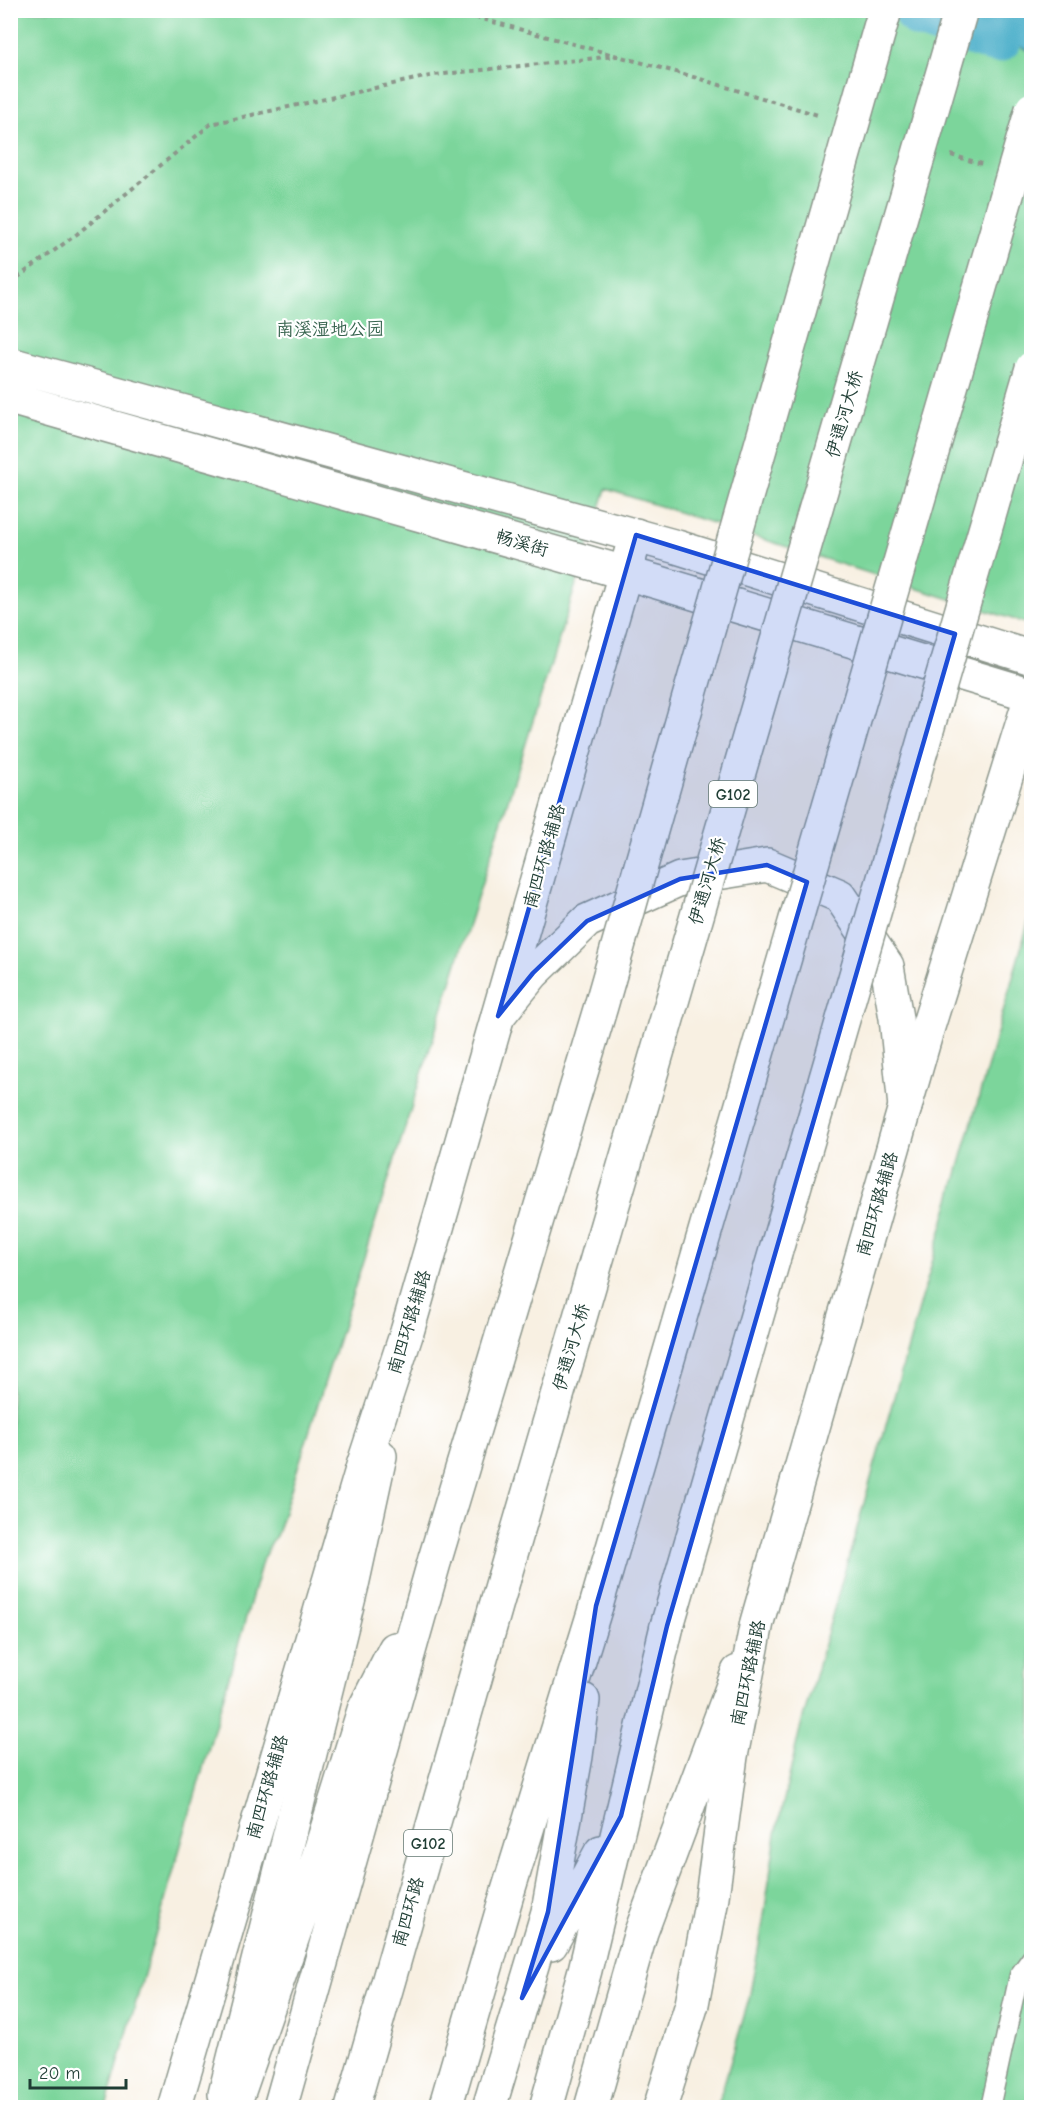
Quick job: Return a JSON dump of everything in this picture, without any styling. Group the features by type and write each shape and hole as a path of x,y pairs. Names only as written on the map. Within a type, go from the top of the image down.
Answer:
{"main road":[{"path":"280,2108 432,1570 601,1006 885,10"},
{"name":"伊通河大桥","path":"504,1578 961,10"},
{"path":"445,2108 508,1891 596,1606 1032,110"},
{"path":"10,364 636,535 1032,658"},
{"path":"546,2108 585,1970 667,1626 1032,368"},
{"name":"畅溪街","path":"10,398 626,573 1031,694"},
{"name":"南四环路辅路","path":"174,2108 356,1488 407,1332 636,535"},
{"name":"南四环路辅路","path":"660,2108 692,2004 711,1904 731,1756 757,1622 905,1109 1031,694"},
{"path":"498,1016 533,973 587,921 680,879 767,865 840,896 887,966 896,1018 905,1109"},
{"path":"233,2108 266,1976 407,1332"},
{"path":"222,2108 266,1976 303,1906 364,1710 432,1570"},
{"name":"南四环路","path":"352,2108 504,1578"},
{"path":"489,2108 548,1912 576,1756 596,1606"},
{"path":"591,2108 641,1932 757,1622"},
{"path":"522,1998 621,1816"}],"lane":[{"path":"990,2108 1019,1976 1032,1957"}],"path":[{"path":"449,10 825,117"},
{"path":"10,283 77,234 211,124 434,75 616,56"},
{"path":"940,151 986,165"}],"highlighted area":[{"path":"636,535 955,634 667,1626 621,1816 522,1998 548,1912 596,1606 807,882 767,865 680,879 587,921 533,973 498,1016"}],"green space":[{"name":"南溪湿地公园","path":"11,11 1031,11 1031,625 606,489 277,1534 263,1558 106,2107 11,2108"},
{"path":"1031,913 1031,2107 717,2108 749,1999 776,1834 800,1729"}],"water":[{"path":"923,11 1031,11 1031,52 995,34"}],"waterway":[{"path":"923,10 995,34 1003,10"}]}
